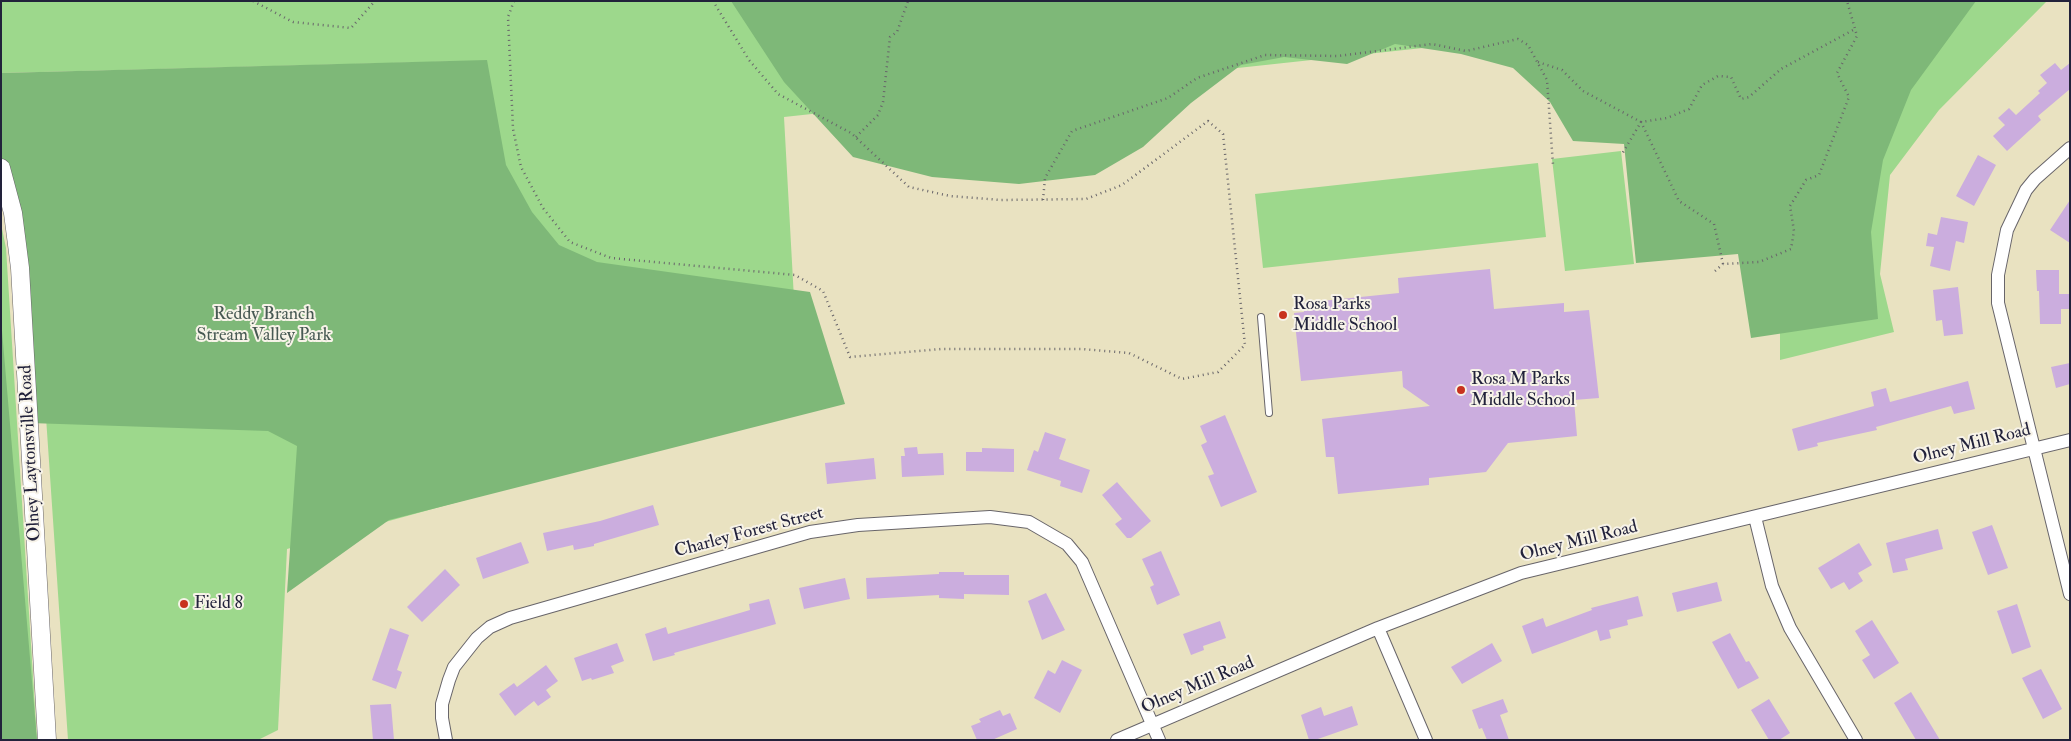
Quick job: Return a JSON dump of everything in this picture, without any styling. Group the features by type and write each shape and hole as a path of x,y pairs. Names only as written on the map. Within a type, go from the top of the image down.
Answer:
{"main road":[{"name":"Olney Laytonsville Road","path":"1,168 13,213 20,268 47,740"}],"street":[{"path":"2070,148 2035,179 2026,190 2007,230 1998,275 1998,304 2070,594"},
{"name":"Olney Mill Road","path":"1117,740 1378,628 1521,573 2070,440"},
{"name":"Charley Forest Street","path":"446,740 442,718 442,704 454,666 477,638 490,627 510,618 810,532 858,525 990,517 1029,522 1067,544 1082,562 1159,740"},
{"path":"1754,517 1772,586 1790,628 1856,740"},
{"path":"1378,628 1426,740"}],"lane":[{"path":"1261,317 1269,413"}],"path":[{"path":"253,1 293,22 351,28 375,1"},
{"path":"514,1 508,17 508,26 513,129 521,167 543,208 570,242 611,258 794,275 823,291 850,357 941,349 1082,349 1129,353 1182,378 1218,372 1244,345 1224,134 1208,121 1122,185 1086,199 1002,200 950,196 908,186 851,133 778,94 749,60 713,1"},
{"path":"856,137 878,115 883,102 890,37 897,32 908,1"},
{"path":"1715,271 1723,264 1759,262 1790,248 1794,232 1790,206 1806,180 1819,175 1849,97 1837,73 1858,36 1847,1"},
{"path":"1641,122 1667,118 1689,109 1702,85 1718,76 1731,77 1741,99 1749,97 1781,69 1855,28"},
{"path":"1043,200 1045,178 1072,130 1168,98 1197,78 1265,55 1338,56 1432,44 1466,51 1518,39 1528,46 1548,80 1553,166"},
{"path":"1537,61 1562,70 1583,91 1641,122 1679,201 1714,224 1723,264"},
{"path":"1622,154 1641,122"}],"green space":[{"name":"Reddy Branch Stream Valley Park","path":"1,1 2047,1 1939,110 1890,175 1880,274 1894,332 1780,360 1780,160 1654,23 784,117 800,408 287,549 278,730 258,740 68,740 34,241 1,79 471,61 1,73"},
{"path":"731,1 1976,1 1911,90 1883,160 1871,232 1878,319 1751,338 1738,254 1636,263 1624,144 1573,141 1550,102 1513,68 1461,54 1395,44 1347,64 1284,57 1241,65 1191,103 1143,147 1095,175 1019,184 932,177 853,157 784,82"},
{"path":"487,60 506,165 532,212 559,245 597,262 810,292 845,404 389,520 287,593 297,446 268,431 30,423 1,168 1,73"},
{"path":"1621,151 1634,264 1565,271 1552,159"},
{"path":"1538,163 1546,237 1263,268 1255,194"},
{"path":"1,224 6,248 37,740 1,740"},
{"path":"1,319 37,740 1,740"}],"building":[{"path":"2055,63 2061,70 2070,63 2070,89 2038,116 2041,120 2007,151 1993,136 2005,125 1998,118 2009,108 2016,115 2040,93 2038,91 2047,83 2040,75"},
{"path":"1978,155 1996,165 1974,206 1956,196"},
{"path":"2070,200 2070,243 2050,230"},
{"path":"1941,217 1968,222 1964,243 1956,241 1950,271 1930,266 1934,247 1926,246 1928,233 1937,235"},
{"path":"1490,269 1494,309 1564,303 1564,312 1589,310 1599,398 1574,400 1577,436 1508,443 1486,472 1429,478 1429,485 1338,494 1334,457 1326,457 1322,419 1430,406 1403,387 1402,371 1301,381 1294,313 1304,312 1303,303 1399,293 1398,278"},
{"path":"2036,270 2059,270 2059,294 2069,294 2069,309 2061,309 2061,324 2040,324"},
{"path":"1958,287 1963,334 1944,336 1942,320 1936,321 1933,290"},
{"path":"2070,363 2070,384 2056,388 2051,367"},
{"path":"1968,381 1975,409 1954,414 1951,406 1876,427 1877,430 1817,443 1818,446 1798,451 1792,429 1874,406 1871,392 1886,388 1890,402"},
{"path":"1225,415 1257,492 1221,507 1208,476 1214,474 1201,445 1207,442 1200,426"},
{"path":"1045,432 1066,439 1059,459 1090,470 1082,493 1060,486 1061,481 1027,470 1034,450 1038,452"},
{"path":"917,447 918,454 943,453 944,475 902,477 901,456 905,456 904,448"},
{"path":"982,448 1014,449 1014,472 966,471 966,452 982,452"},
{"path":"874,458 876,479 827,484 825,463"},
{"path":"1117,482 1151,521 1131,538 1127,538 1115,524 1122,519 1102,495"},
{"path":"653,505 659,525 594,544 594,546 574,550 573,545 547,551 543,533 600,521"},
{"path":"1992,525 2008,568 1988,575 1972,532"},
{"path":"1938,529 1943,549 1905,559 1908,570 1893,573 1886,543"},
{"path":"521,542 529,563 483,579 476,558"},
{"path":"1859,543 1872,565 1858,573 1863,581 1849,590 1844,582 1831,589 1818,568"},
{"path":"1161,551 1180,595 1157,605 1150,587 1154,585 1142,559"},
{"path":"445,569 460,585 422,622 407,607"},
{"path":"939,572 964,572 964,575 1009,575 1009,595 964,594 964,599 939,598 939,595 867,599 866,578 939,574"},
{"path":"845,578 850,599 804,609 799,588"},
{"path":"1717,582 1722,601 1677,612 1672,593"},
{"path":"1046,593 1065,630 1042,640 1028,601"},
{"path":"1638,596 1643,616 1627,620 1628,625 1609,630 1611,638 1600,641 1597,630 1532,654 1522,626 1543,618 1546,627 1592,610 1591,608"},
{"path":"769,599 776,624 674,653 675,655 653,661 645,634 666,627 668,634 750,610 749,604"},
{"path":"2017,604 2031,647 2012,654 1997,611"},
{"path":"1872,620 1899,663 1874,679 1862,660 1870,655 1855,631"},
{"path":"1220,621 1226,638 1203,646 1204,650 1191,655 1183,634"},
{"path":"390,628 409,635 397,670 402,672 396,689 372,680"},
{"path":"1730,633 1746,662 1749,661 1759,678 1738,689 1712,642"},
{"path":"617,643 624,661 611,666 614,673 582,681 574,658"},
{"path":"1492,643 1502,661 1462,684 1451,667"},
{"path":"1062,660 1082,670 1060,713 1034,698 1048,670 1055,674"},
{"path":"546,665 558,681 546,690 551,697 538,706 534,701 515,716 499,694 514,683 517,687"},
{"path":"2041,669 2062,709 2043,719 2022,678"},
{"path":"1911,692 1940,740 1916,740 1894,703"},
{"path":"1503,699 1508,712 1500,715 1509,740 1487,740 1482,728 1479,729 1472,710"},
{"path":"1769,699 1790,733 1779,740 1769,740 1751,710"},
{"path":"391,704 394,740 373,740 370,705"},
{"path":"1352,706 1358,725 1315,740 1309,740 1301,715 1321,707 1324,716"},
{"path":"1000,710 1003,716 1010,713 1017,729 992,740 977,740 971,726 981,722 979,719"}],"place":[{"name":"Rosa Parks Middle School","path":"1283,315"},
{"name":"Rosa M Parks Middle School","path":"1461,390"},
{"name":"Field 8","path":"184,604"}]}
